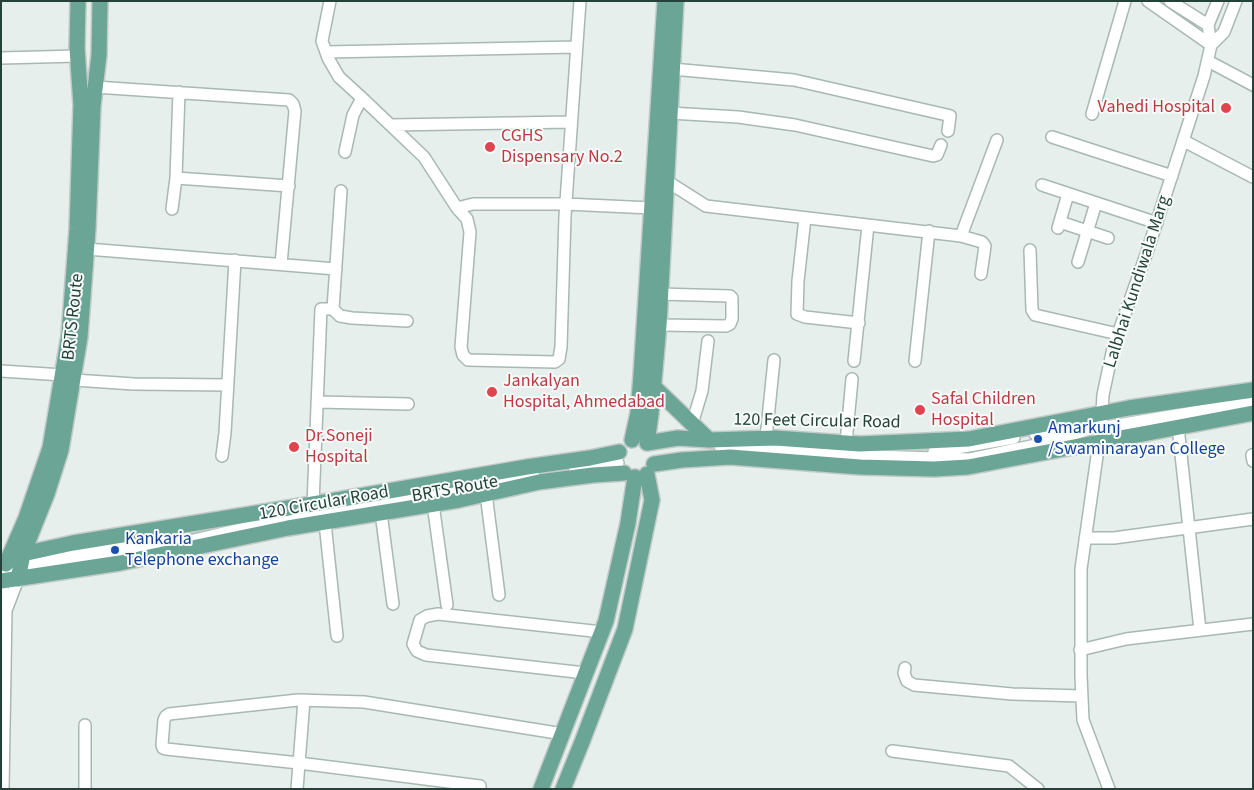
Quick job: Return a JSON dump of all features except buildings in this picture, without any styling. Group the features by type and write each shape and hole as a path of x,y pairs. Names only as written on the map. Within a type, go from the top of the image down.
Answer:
{"main road":[{"path":"68,377 82,106 77,56 78,1"},
{"path":"9,570 50,448 80,336 95,87 99,55 100,1"},
{"path":"640,442 638,413 665,1"},
{"path":"640,442 653,386 659,325 665,180 676,1"},
{"path":"653,386 714,443"},
{"name":"120 Feet Circular Road","path":"633,467 682,460 730,457 860,467 934,469 968,467 1101,428 1253,390"},
{"name":"120 Feet Circular Road","path":"640,442 678,438 714,443 766,438 846,443 914,443 1101,428 1178,427 1253,413"},
{"path":"541,789 606,621 628,523 633,467 654,452 640,442 627,442 633,467 652,500 625,629 563,789"},
{"name":"120 Circular Road","path":"9,570 73,543 527,467 590,458 633,467"},
{"name":"120 Circular Road","path":"9,570 120,563 288,528 434,504 539,482 593,475 633,467"}],"street":[{"name":"BRTS Route","path":"6,610 9,570 55,448 75,329 86,111 93,56 94,1"},
{"path":"330,1 322,41 339,77 424,157 466,220 470,232 461,347 463,355 468,360 555,362 559,359 561,347 566,204 580,1"},
{"path":"1092,114 1125,1"},
{"path":"1148,1 1211,45"},
{"path":"1170,1 1208,25 1218,1"},
{"name":"Lalbhai Kundiwala Marg","path":"1211,45 1224,32 1236,1"},
{"name":"Lalbhai Kundiwala Marg","path":"1109,789 1083,720 1080,650 1081,569 1101,428 1103,395 1113,348 1157,223 1208,61 1211,45 1208,25"},
{"path":"326,52 576,47"},
{"path":"1,58 77,56"},
{"path":"1208,61 1253,85"},
{"path":"672,69 794,80 950,116 948,132"},
{"path":"95,87 289,100 293,104 295,111 281,264"},
{"path":"172,209 176,178 179,92"},
{"path":"345,152 353,115 362,98"},
{"path":"670,113 738,117 794,126 933,156 937,155 941,145"},
{"path":"391,125 571,122"},
{"path":"1052,137 1172,176"},
{"path":"961,236 997,140"},
{"path":"1184,141 1253,177"},
{"path":"176,178 289,186"},
{"path":"665,180 706,206 961,236 982,242 985,246 981,274"},
{"path":"1042,185 1157,223"},
{"path":"333,309 341,191"},
{"path":"1068,194 1059,225 1088,231 1108,238"},
{"path":"1078,262 1096,203"},
{"path":"457,208 473,204 566,204 651,208"},
{"path":"805,218 798,281 797,314 805,317 859,323"},
{"path":"854,361 868,225"},
{"path":"915,361 930,232"},
{"path":"86,249 336,269"},
{"path":"1030,250 1032,310 1035,315 1118,334"},
{"path":"222,456 225,433 234,260"},
{"path":"659,325 726,326 730,324 732,319 732,298 730,296 660,294"},
{"path":"313,504 321,309 333,309 340,316 352,318 407,321"},
{"path":"692,424 702,390 708,341"},
{"path":"766,438 774,360"},
{"path":"1,371 134,384 227,385"},
{"path":"846,443 852,379"},
{"path":"317,402 408,404"},
{"path":"714,443 837,456 970,459 1050,442 1086,430 1253,402"},
{"path":"1178,427 1200,630"},
{"name":"BRTS Route","path":"9,570 42,563 86,560 172,545 262,524 500,482 633,467"},
{"path":"486,494 499,594"},
{"path":"434,504 446,605"},
{"path":"380,513 394,604"},
{"path":"1085,538 1114,538 1253,519"},
{"path":"324,523 337,636"},
{"path":"3,789 6,610 9,570"},
{"path":"585,673 426,655 417,651 412,644 420,620 427,616 438,614 602,632"},
{"path":"1080,650 1126,639 1253,624"},
{"path":"905,668 904,673 907,681 914,685 1012,694 1082,696"},
{"path":"480,789 480,786 299,763 166,749 162,748 164,720 169,714 304,700 364,702 563,734"},
{"path":"297,789 304,700"},
{"path":"85,725 85,789"},
{"path":"892,751 1009,766 1038,789"}],"place":[{"name":"Vahedi Hospital","path":"1226,108"},
{"name":"CGHS Dispensary No.2","path":"490,147"},
{"name":"Jankalyan Hospital, Ahmedabad","path":"492,392"},
{"name":"Safal Children Hospital","path":"920,410"},
{"name":"Amarkunj /Swaminarayan College","path":"1038,439"},
{"name":"Dr.Soneji Hospital","path":"294,447"},
{"name":"Kankaria Telephone exchange","path":"115,550"}]}
